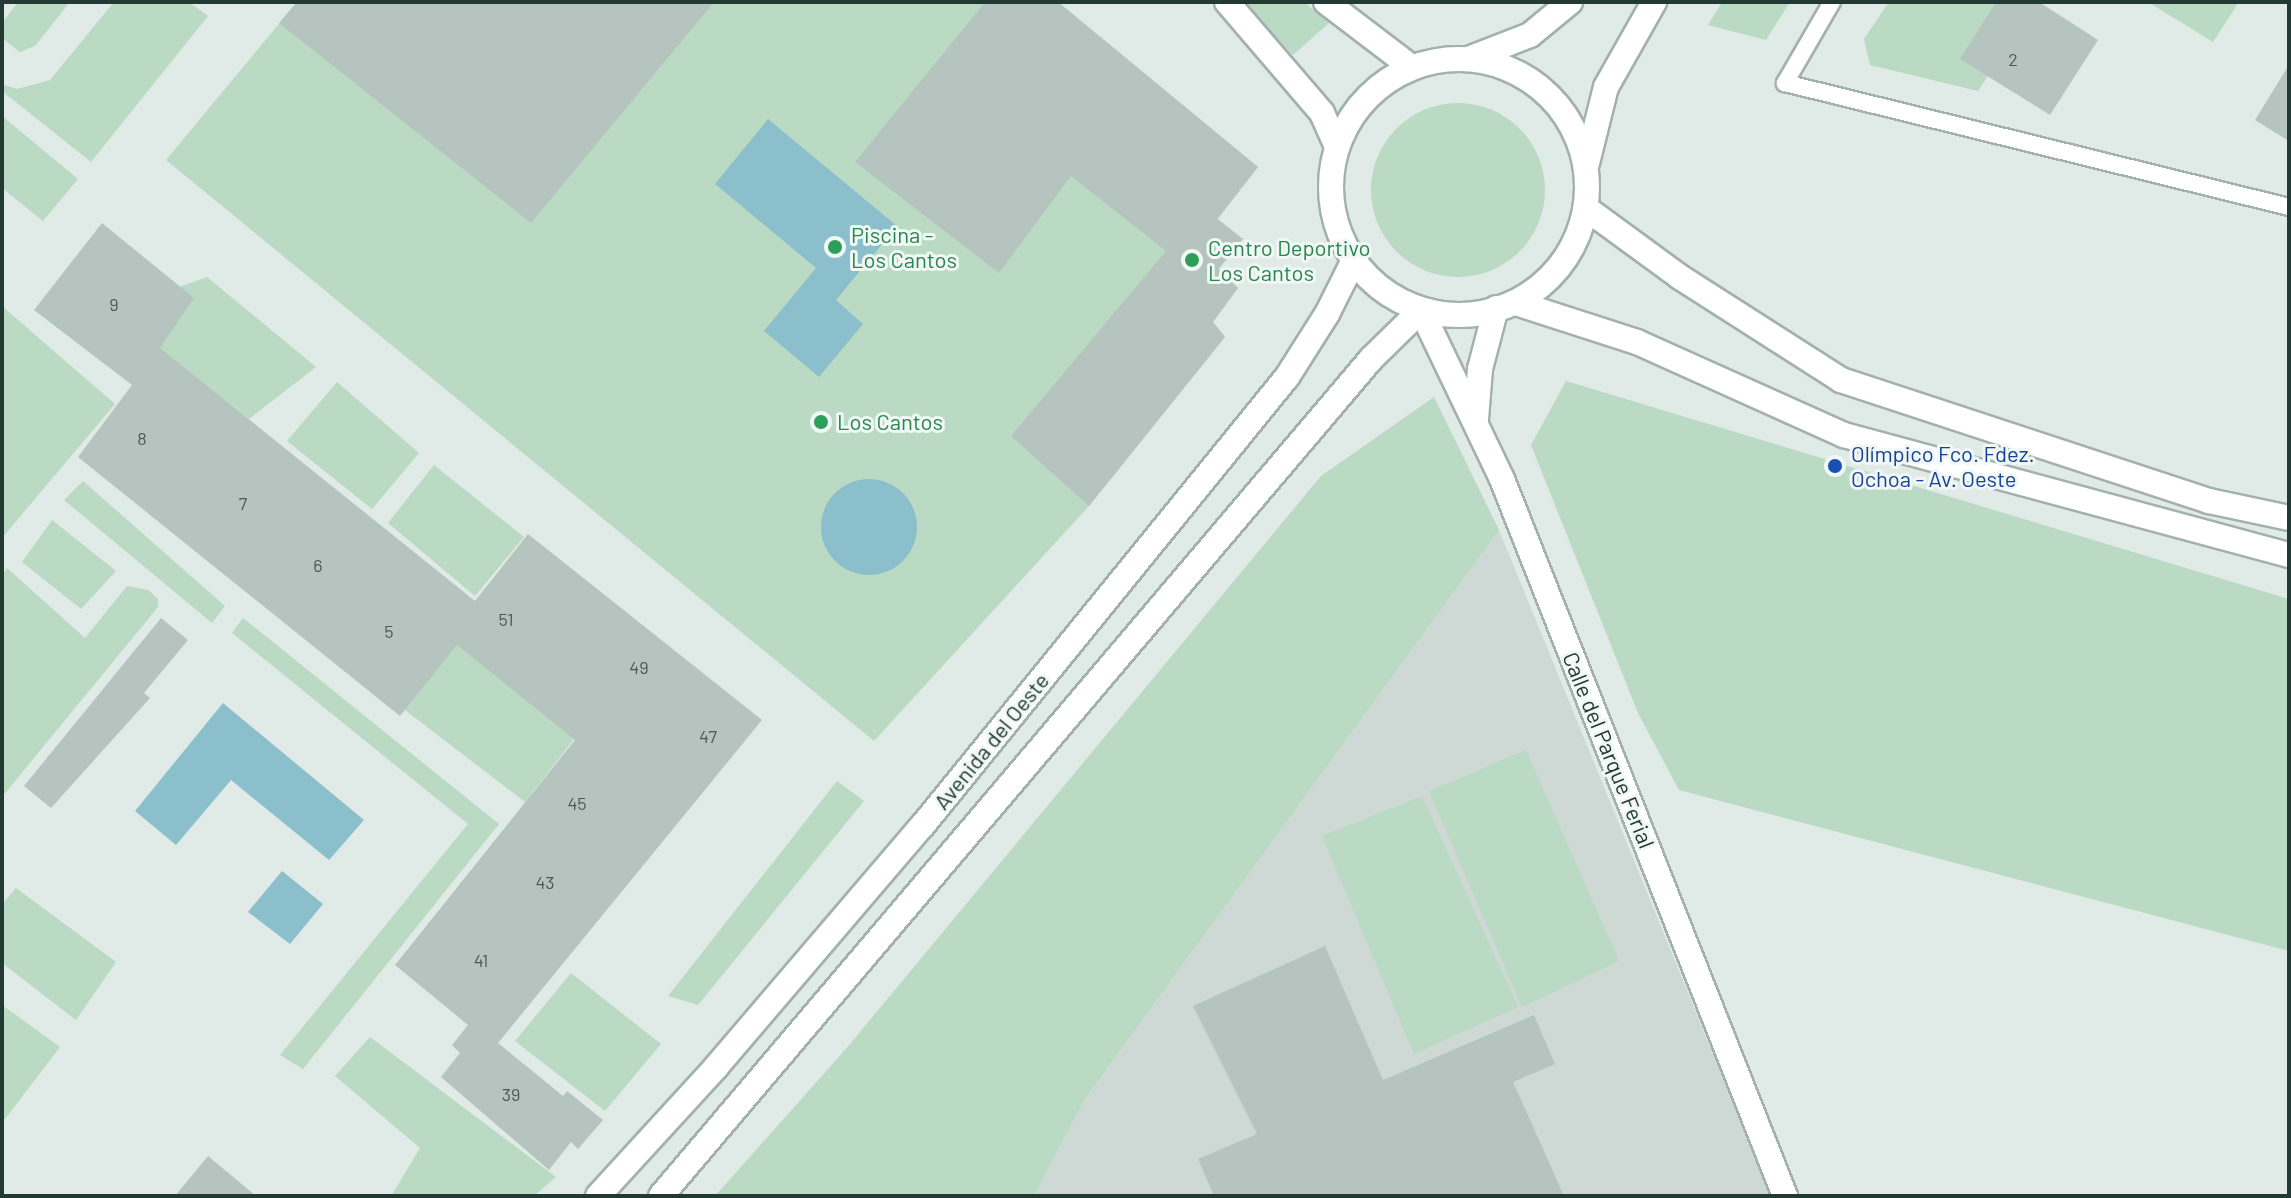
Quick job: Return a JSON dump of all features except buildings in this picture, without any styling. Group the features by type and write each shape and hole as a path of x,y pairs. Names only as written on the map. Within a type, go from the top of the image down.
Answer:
{"street":[{"path":"1227,2 1322,113 1336,144"},
{"path":"1326,2 1410,66"},
{"path":"1570,2 1530,35 1471,58 1410,66 1364,98 1336,144 1328,185 1334,225 1353,262 1382,291 1421,310 1462,315 1506,306 1557,269 1573,248 1587,209 1587,163 1606,87 1654,2"},
{"path":"1471,58 1524,74 1566,112 1587,163"},
{"path":"1587,209 1692,285 1841,380 2209,501 2289,518"},
{"name":"Avenida del Oeste","path":"598,1196 716,1067 923,825 1287,377 1327,314 1353,262"},
{"path":"1475,421 1480,369 1506,306"},
{"path":"1506,306 1637,342 1844,435 2289,555"},
{"name":"Avenida del Oeste","path":"661,1196 1371,359 1421,310"},
{"name":"Calle del Parque Ferial","path":"1421,310 1475,421 1785,1196"}],"lane":[{"path":"1832,2 1785,83 2289,207"}],"shaded area":[{"path":"1499,530 1771,1196 1034,1196 1085,1099"}],"green space":[{"path":"18,2 70,2 35,46 20,52 2,38 2,23"},
{"path":"114,2 189,2 208,16 91,162 2,91 2,84 17,89 50,80"},
{"name":"Los Cantos","path":"297,2 1058,2 1258,167 1218,219 1243,239 1219,269 1238,288 1213,322 1225,337 1089,506 874,741 166,160"},
{"path":"1242,2 1304,2 1329,23 1293,55"},
{"path":"1722,2 1790,2 1766,40 1708,25"},
{"path":"1889,2 1992,2 2006,11 1988,76 1978,91 1870,65 1864,39"},
{"path":"2148,2 2239,2 2213,42"},
{"path":"1458,103 1491,109 1520,128 1539,157 1545,190 1539,223 1520,252 1491,271 1458,277 1425,271 1396,252 1377,223 1371,190 1377,157 1396,128 1425,109"},
{"path":"2,116 78,179 43,221 2,188"},
{"path":"207,277 316,367 249,419 159,348 167,338 179,287"},
{"path":"2,308 115,404 2,538"},
{"path":"1566,381 2289,599 2289,951 1679,790 1638,713 1531,445"},
{"path":"337,382 419,453 372,509 287,441"},
{"path":"1434,397 1499,530 1085,1099 1034,1196 715,1196 845,1050 1321,476"},
{"path":"434,465 524,537 475,596 388,523"},
{"path":"83,481 225,606 212,623 64,500"},
{"path":"52,520 116,571 81,609 22,562"},
{"path":"7,568 85,638 127,586 148,590 158,599 158,607 2,797 2,575"},
{"path":"243,618 499,824 303,1069 280,1055 468,824 232,633"},
{"path":"447,637 579,733 525,802 405,710 428,681 417,673"},
{"path":"1526,750 1619,961 1522,1007 1429,791"},
{"path":"837,781 864,801 698,1005 668,996"},
{"path":"1422,796 1518,1007 1414,1054 1322,836"},
{"path":"16,888 116,962 76,1020 2,963 2,904"},
{"path":"571,973 661,1044 605,1111 515,1041"},
{"path":"2,1005 60,1047 2,1123"},
{"path":"370,1037 556,1177 534,1196 391,1196 420,1148 335,1076"}],"water":[{"name":"Piscina - Los Cantos","path":"768,119 897,226 836,300 863,324 819,377 764,331 816,268 715,184"},
{"path":"869,479 887,483 903,493 913,509 917,527 913,545 903,561 887,571 869,575 851,571 835,561 825,545 821,527 825,509 835,493 851,483"},
{"path":"223,703 364,820 329,860 231,780 176,845 135,811"},
{"path":"282,871 323,904 290,944 248,912"}],"place":[{"name":"Piscina - Los Cantos","path":"835,247"},
{"name":"Centro Deportivo Los Cantos","path":"1192,260"},
{"name":"Los Cantos","path":"821,422"},
{"name":"Olímpico Fco. Fdez. Ochoa - Av. Oeste","path":"1835,466"}]}
